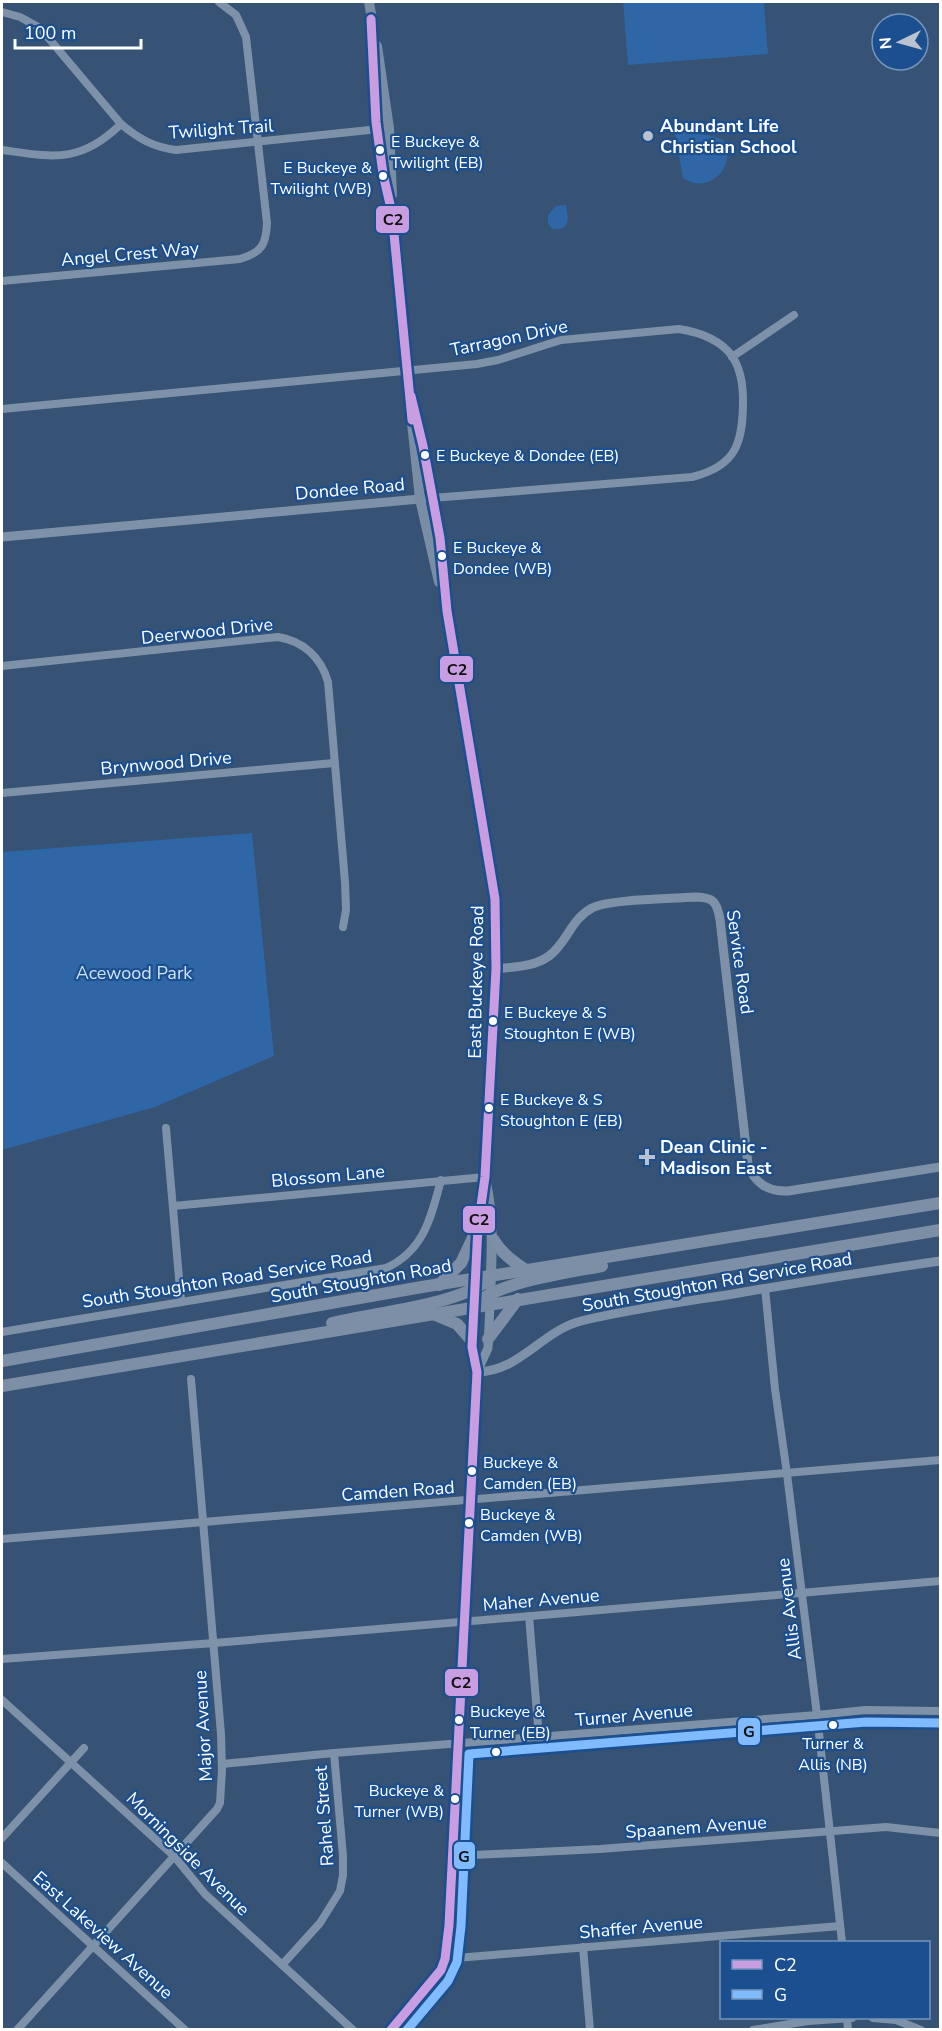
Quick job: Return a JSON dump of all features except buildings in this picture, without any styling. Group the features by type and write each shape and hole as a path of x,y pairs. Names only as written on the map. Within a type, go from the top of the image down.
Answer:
{"main road":[{"name":"East Buckeye Road","path":"369,2 389,128 392,213 420,499 447,611"},
{"name":"East Buckeye Road","path":"371,20 377,129 383,174 392,213"},
{"name":"East Buckeye Road","path":"411,396 440,538 447,611 495,899 496,969 485,1177 478,1227 474,1306"},
{"name":"East Buckeye Road","path":"485,1177 492,1208 490,1299"},
{"path":"264,1342 350,1318 432,1302 491,1277 727,1236 940,1203"},
{"path":"439,1285 461,1263 478,1227"},
{"path":"490,1299 518,1299 940,1230"},
{"path":"2,1386 474,1306 545,1278 703,1247 727,1236"},
{"path":"493,1239 507,1257 527,1271"},
{"name":"South Stoughton Road","path":"2,1361 439,1285 475,1284"},
{"path":"488,1339 518,1299"},
{"path":"432,1314 457,1324 472,1341"}],"street":[{"path":"219,2 236,15 246,37 258,142"},
{"name":"Twilight Trail","path":"2,12 20,17 40,28 121,124 146,142 163,148 176,150 389,128"},
{"path":"2,150 44,157 66,155 90,147 121,124"},
{"name":"Angel Crest Way","path":"2,281 240,259 259,251 266,235 267,223 258,142"},
{"path":"732,357 794,315"},
{"name":"Tarragon Drive","path":"2,409 408,371 498,360 561,340 679,329 707,336 732,357"},
{"name":"Dondee Road","path":"2,537 692,477 708,473 721,465 731,456 739,443 743,425 743,393 732,357"},
{"name":"Deerwood Drive","path":"2,666 278,637 298,643 309,651 319,662 328,682 345,882 346,910 343,927"},
{"name":"Brynwood Drive","path":"2,792 334,763"},
{"name":"Service Road","path":"496,969 534,963 550,956 579,917 597,906 694,897 712,900 718,909 720,920 748,1164 752,1176 761,1184 778,1191 940,1167"},
{"path":"166,1128 182,1301"},
{"name":"Blossom Lane","path":"173,1206 485,1177"},
{"name":"South Stoughton Road Service Road","path":"2,1332 386,1268 409,1254 420,1238 435,1205 441,1180"},
{"name":"South Stoughton Rd Service Road","path":"477,1372 506,1367 547,1338 582,1321 765,1288 940,1261"},
{"name":"Allis Avenue","path":"765,1288 775,1389 788,1474 842,1941"},
{"path":"477,1372 488,1348 490,1299"},
{"path":"391,2030 438,1974 445,1959 449,1925 477,1372 472,1341 474,1306"},
{"name":"Major Avenue","path":"17,2030 220,1803 222,1764 214,1643 191,1379"},
{"name":"Camden Road","path":"2,1539 940,1460"},
{"name":"Maher Avenue","path":"2,1659 940,1581"},
{"path":"529,1616 539,1738"},
{"name":"Morningside Avenue","path":"2,1700 174,1856 205,1894 353,2030"},
{"name":"Turner Avenue","path":"222,1764 865,1710 940,1711"},
{"path":"2,1838 84,1748"},
{"name":"Rahel Street","path":"282,1965 320,1923 340,1891 343,1856 334,1754"},
{"name":"Spaanem Avenue","path":"453,1856 600,1849 886,1827 940,1833"},
{"name":"East Lakeview Avenue","path":"2,1863 185,2030"},
{"name":"Shaffer Avenue","path":"445,1959 840,1926"},
{"path":"583,1947 590,2030"},
{"path":"753,2030 834,2019"},
{"path":"884,2019 896,2020 921,2030"}],"green space":[{"path":"623,2 764,2 768,54 628,65"},
{"path":"684,129 724,141 727,160 724,169 710,181 692,183 683,178 675,134 678,130"},
{"path":"566,205 567,223 562,228 552,229 548,223 548,215 556,206"},
{"name":"Acewood Park","path":"252,833 274,1056 155,1107 2,1150 2,852"}],"transit line":[{"name":"C2","path":"371,19 376,122 383,174 392,213 412,420"},
{"name":"C2","path":"391,2030 441,1970 445,1959 449,1925 477,1372 472,1347 478,1227 485,1177 496,969 495,899 447,611 440,538 411,396"},
{"name":"G","path":"407,2030 448,1981 457,1962 461,1926 469,1754 866,1722 940,1723"}],"place":[{"name":"Abundant Life Christian School","path":"648,136"},
{"name":"E Buckeye & Twilight (EB)","path":"380,150"},
{"name":"E Buckeye & Twilight (WB)","path":"383,176"},
{"name":"E Buckeye & Dondee (EB)","path":"425,455"},
{"name":"E Buckeye & Dondee (WB)","path":"442,556"},
{"name":"E Buckeye & S Stoughton E (WB)","path":"493,1021"},
{"name":"E Buckeye & S Stoughton E (EB)","path":"489,1108"},
{"name":"Dean Clinic - Madison East","path":"647,1157"},
{"name":"Buckeye & Camden (EB)","path":"472,1471"},
{"name":"Buckeye & Camden (WB)","path":"469,1523"},
{"name":"Buckeye & Turner (EB)","path":"459,1720"},
{"name":"Turner & Allis (NB)","path":"833,1725"},
{"name":"Buckeye & Turner (WB)","path":"455,1799"}]}
